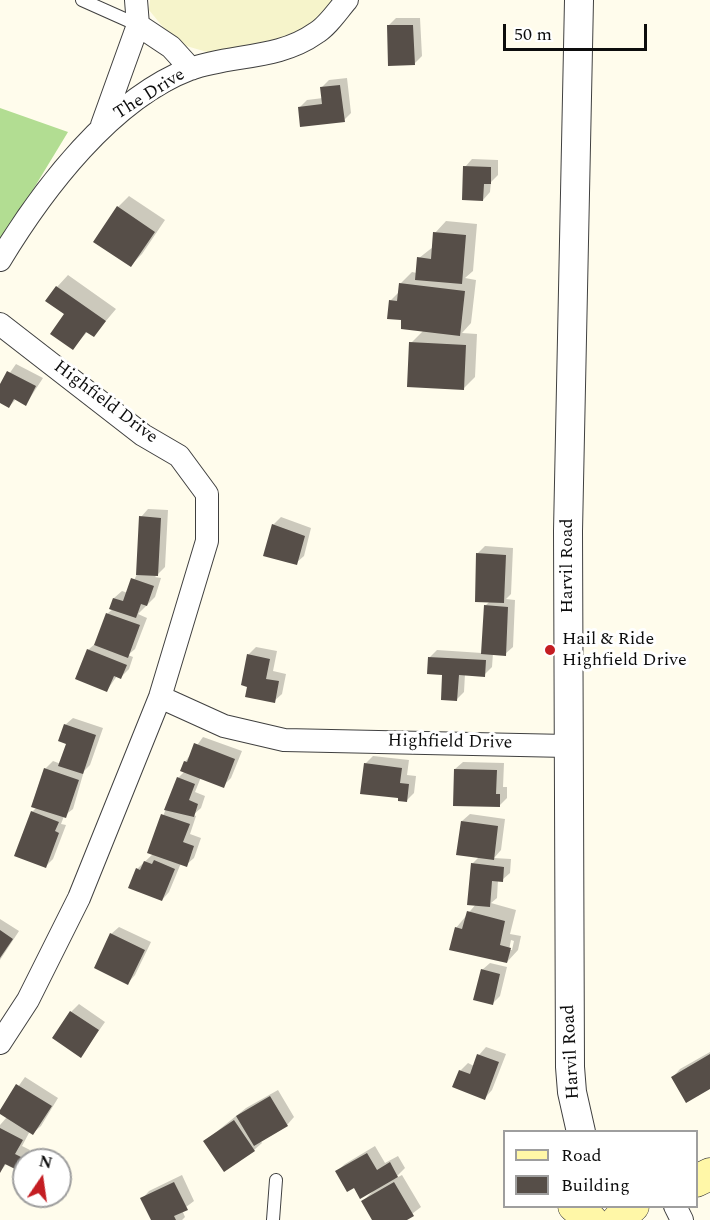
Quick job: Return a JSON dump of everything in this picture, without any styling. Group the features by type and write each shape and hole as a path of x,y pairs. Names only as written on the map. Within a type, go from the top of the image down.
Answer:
{"main road":[{"path":"576,1208 591,1220"},
{"path":"618,1220 631,1208"}],"street":[{"path":"102,125 138,25 136,0"},
{"name":"The Drive","path":"0,260 41,201 102,125 150,91 191,69 282,51 318,33 347,0"},
{"name":"Harvil Road","path":"579,0 568,531 567,746 570,1066 572,1092 581,1130"},
{"path":"138,25 171,47 191,69"},
{"name":"Highfield Drive","path":"0,324 143,435 179,456 207,494 207,541 160,697 79,898 28,1000 0,1043"},
{"name":"Highfield Drive","path":"160,697 224,726 284,740 567,746"}],"lane":[{"path":"82,0 138,25"},
{"path":"273,1220 276,1180"}],"shaded area":[{"path":"150,0 347,0 318,33 214,54 176,43 149,10"}],"green space":[{"path":"0,108 68,132 0,244"}],"building":[{"path":"387,25 413,25 415,65 388,66"},
{"path":"340,85 345,122 300,127 298,107 322,104 320,87"},
{"path":"463,166 491,167 491,184 484,184 483,201 462,200"},
{"path":"117,206 155,232 131,267 93,242"},
{"path":"433,232 466,235 462,284 415,280 417,257 431,259"},
{"path":"399,283 465,291 460,336 401,329 401,320 387,319 389,300 397,301"},
{"path":"56,286 106,321 94,337 86,332 73,350 50,334 64,314 45,301"},
{"path":"409,342 466,345 464,390 407,387"},
{"path":"7,371 36,386 26,406 14,399 9,408 0,403 0,384"},
{"path":"139,516 161,518 158,576 136,575"},
{"path":"272,524 305,536 297,565 263,556"},
{"path":"476,553 506,555 504,603 475,602"},
{"path":"131,578 154,586 147,606 141,604 136,618 109,609 113,598 123,601"},
{"path":"484,605 508,607 506,656 481,654"},
{"path":"106,613 140,625 128,658 94,645"},
{"path":"87,649 127,665 121,679 114,676 107,692 75,679"},
{"path":"247,654 270,659 266,679 279,681 275,703 245,697 247,687 241,685"},
{"path":"428,657 486,660 485,677 459,675 457,701 441,700 442,675 427,674"},
{"path":"64,724 96,735 83,774 58,766 66,744 58,741"},
{"path":"194,743 235,759 224,788 180,771 184,761 187,762"},
{"path":"364,763 402,768 400,783 409,784 407,802 398,801 398,798 360,794"},
{"path":"44,768 79,780 66,818 31,807"},
{"path":"454,769 497,770 496,794 500,794 500,807 453,806"},
{"path":"177,777 195,784 189,800 198,804 194,817 164,810"},
{"path":"31,811 59,822 55,831 59,833 46,868 14,856"},
{"path":"161,814 190,824 183,842 194,846 187,867 147,853"},
{"path":"461,821 498,826 494,860 456,855"},
{"path":"154,860 175,869 162,901 128,888 136,868 140,870 144,861 152,864"},
{"path":"471,863 504,867 503,882 492,881 490,907 467,905"},
{"path":"467,911 505,921 500,945 511,948 507,963 449,950 455,927 462,929"},
{"path":"0,930 13,939 0,958"},
{"path":"110,933 145,950 128,985 94,968"},
{"path":"481,969 500,974 493,1005 473,1000"},
{"path":"70,1011 99,1030 81,1058 52,1038"},
{"path":"477,1054 499,1062 485,1100 452,1087 459,1070 470,1074"},
{"path":"710,1054 710,1089 686,1103 671,1077"},
{"path":"16,1084 52,1106 33,1135 0,1114 0,1110"},
{"path":"270,1096 288,1126 254,1146 236,1116"},
{"path":"234,1120 255,1151 224,1172 203,1141"},
{"path":"0,1128 23,1140 18,1148 12,1148 12,1168 5,1164 0,1173"},
{"path":"367,1153 377,1170 390,1162 398,1177 360,1199 354,1188 347,1192 335,1171"},
{"path":"174,1182 188,1210 174,1216 176,1220 151,1220 140,1198"},
{"path":"394,1182 414,1216 407,1220 372,1220 361,1201"}],"place":[{"name":"Hail & Ride Highfield Drive","path":"550,650"}]}
